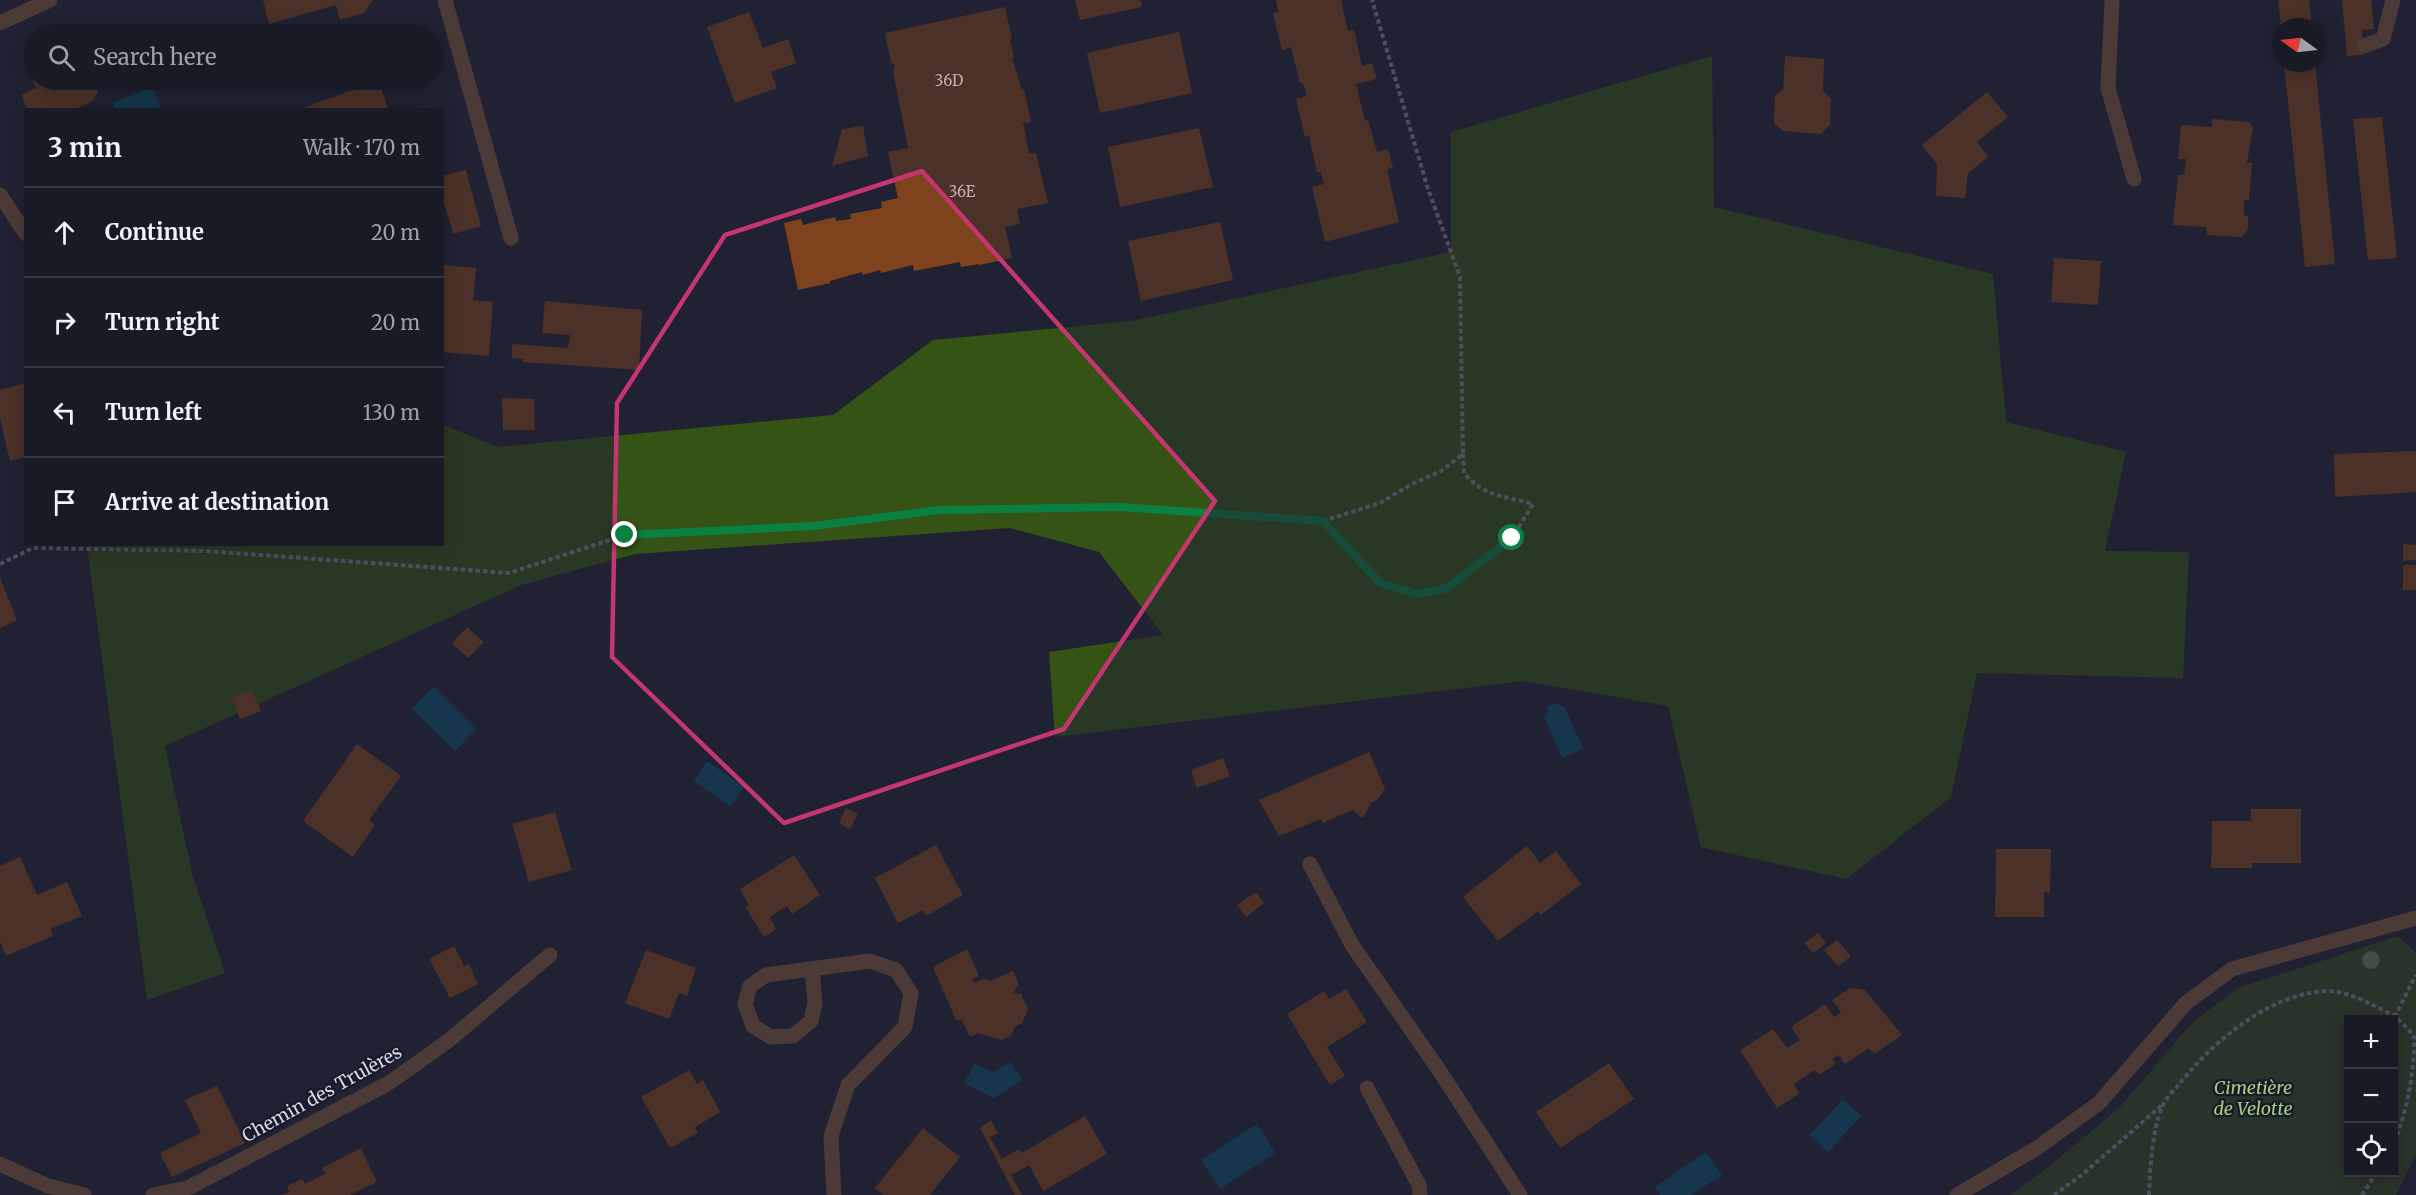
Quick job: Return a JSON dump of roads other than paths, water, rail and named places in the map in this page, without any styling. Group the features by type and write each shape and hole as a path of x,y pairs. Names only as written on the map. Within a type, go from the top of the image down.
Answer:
{"street":[{"path":"0,23 50,0"},
{"path":"445,0 511,238"},
{"path":"2112,0 2108,88 2134,179"},
{"path":"2364,46 2382,39 2393,0"},
{"path":"0,195 24,231"},
{"path":"1310,864 1352,945 1439,1070 1520,1195"},
{"path":"1958,1195 2037,1148 2099,1103 2186,1003 2232,969 2416,918"},
{"name":"Chemin des Trulères","path":"153,1195 188,1188 389,1083 448,1041 550,955"},
{"path":"812,969 815,1003 811,1021 793,1036 771,1037 753,1026 745,1004 750,986 765,975 870,961 896,970 911,993 905,1027 848,1085 831,1136 834,1195"},
{"path":"1367,1088 1419,1185 1420,1195"},
{"path":"0,1164 48,1186 84,1195"}],"water":[{"path":"145,90 153,90 160,107 115,108 113,103"},
{"path":"434,687 476,729 455,751 412,709"},
{"path":"1557,703 1565,707 1583,749 1562,758 1544,716 1547,715 1548,706"},
{"path":"707,761 744,787 730,806 694,781"},
{"path":"1010,1062 1022,1080 994,1098 964,1083 975,1064 993,1073"},
{"path":"1843,1099 1861,1116 1828,1152 1810,1135"},
{"path":"1257,1124 1275,1153 1220,1189 1201,1160"},
{"path":"1706,1152 1722,1175 1691,1195 1660,1195 1655,1187"}],"park label":[{"name":"Cimetière de Velotte","path":"2253,1098"}]}
